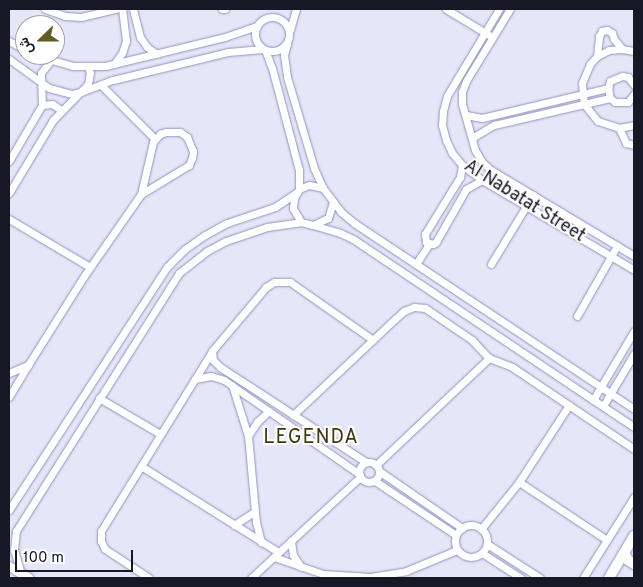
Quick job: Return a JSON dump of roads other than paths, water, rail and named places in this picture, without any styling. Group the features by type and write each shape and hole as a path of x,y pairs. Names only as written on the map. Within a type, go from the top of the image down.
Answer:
{"main road":[{"path":"609,578 634,536"},
{"path":"624,553 628,560 634,564"}],"street":[{"path":"45,9 65,16 80,17 117,9"},
{"path":"114,64 124,47 125,21 122,9"},
{"path":"133,9 143,42 157,54"},
{"path":"65,63 88,67 114,64 225,37 257,26 276,9"},
{"path":"296,9 287,44 284,66 314,168 323,188 333,202 354,223 634,409"},
{"path":"446,9 493,38"},
{"name":"Al Nabatat Street","path":"499,9 447,96 442,126 446,140 462,165 482,180 634,270"},
{"name":"Al Nabatat Street","path":"510,9 466,81 462,92 462,104 475,150 482,162 634,256"},
{"path":"268,17 282,20 290,31"},
{"path":"125,21 135,18"},
{"path":"257,26 255,39 264,50 272,68 299,170 298,191 293,208 301,222"},
{"path":"597,56 599,36 602,31 608,30 612,33 617,44 622,49"},
{"path":"9,59 42,84 64,93 81,92 113,80 228,52 264,50 277,52 287,44"},
{"path":"634,51 622,49 609,50 597,56 584,73 582,94 584,104 598,121 619,128 634,125"},
{"path":"9,161 42,105 43,68 46,65"},
{"path":"9,193 61,110 81,92 90,79 88,67"},
{"path":"610,98 608,88 610,82 622,76 634,83"},
{"path":"102,85 155,139"},
{"path":"466,115 482,118 608,88"},
{"path":"472,138 494,125 610,98 622,104 628,102 634,94"},
{"path":"42,105 52,104 61,110"},
{"path":"619,128 626,143 634,146"},
{"path":"9,397 90,267 141,194 155,139 166,132 180,132 191,143 192,158 189,165 141,194"},
{"path":"429,244 424,238 425,234 460,177 462,165"},
{"path":"416,264 429,244 436,242 466,190 482,180"},
{"path":"9,510 167,267 184,250 205,235 228,223 275,207 309,185 323,188"},
{"path":"491,264 533,195"},
{"path":"313,225 328,218 333,202"},
{"path":"9,219 90,267"},
{"path":"25,576 11,539 170,286 190,264 207,251 246,233 301,222 334,230 353,240 634,427"},
{"path":"576,316 617,246"},
{"path":"149,578 105,549 101,541 101,531 212,351 266,287 282,281 298,287 373,340"},
{"path":"293,415 404,311 414,307 425,308 472,340 489,358 512,368 634,449"},
{"path":"593,400 634,331"},
{"path":"212,351 216,364 378,468 462,528"},
{"path":"603,406 634,354"},
{"path":"375,481 378,468 489,358"},
{"path":"9,373 28,365"},
{"path":"224,380 229,373"},
{"path":"195,379 211,376 224,380 368,483 375,481 456,535"},
{"path":"232,385 248,436 254,512 261,542"},
{"path":"100,398 160,434"},
{"path":"480,529 519,482 569,405"},
{"path":"248,436 256,422 269,411"},
{"path":"251,578 359,475 360,467 366,462"},
{"path":"141,466 261,542 276,554 301,568 323,574 359,578 406,571 457,550"},
{"path":"519,482 607,540"},
{"path":"584,578 634,497"},
{"path":"234,525 254,512"},
{"path":"487,544 482,553 472,558 461,554 457,550 456,535 462,528 471,525 480,529 484,533 487,544 540,578"},
{"path":"291,541 293,556 301,568"},
{"path":"482,553 521,578"},
{"path":"9,566 25,576"},
{"path":"397,578 406,571"}],"district":[{"name":"LEGENDA","path":"311,438"}]}
